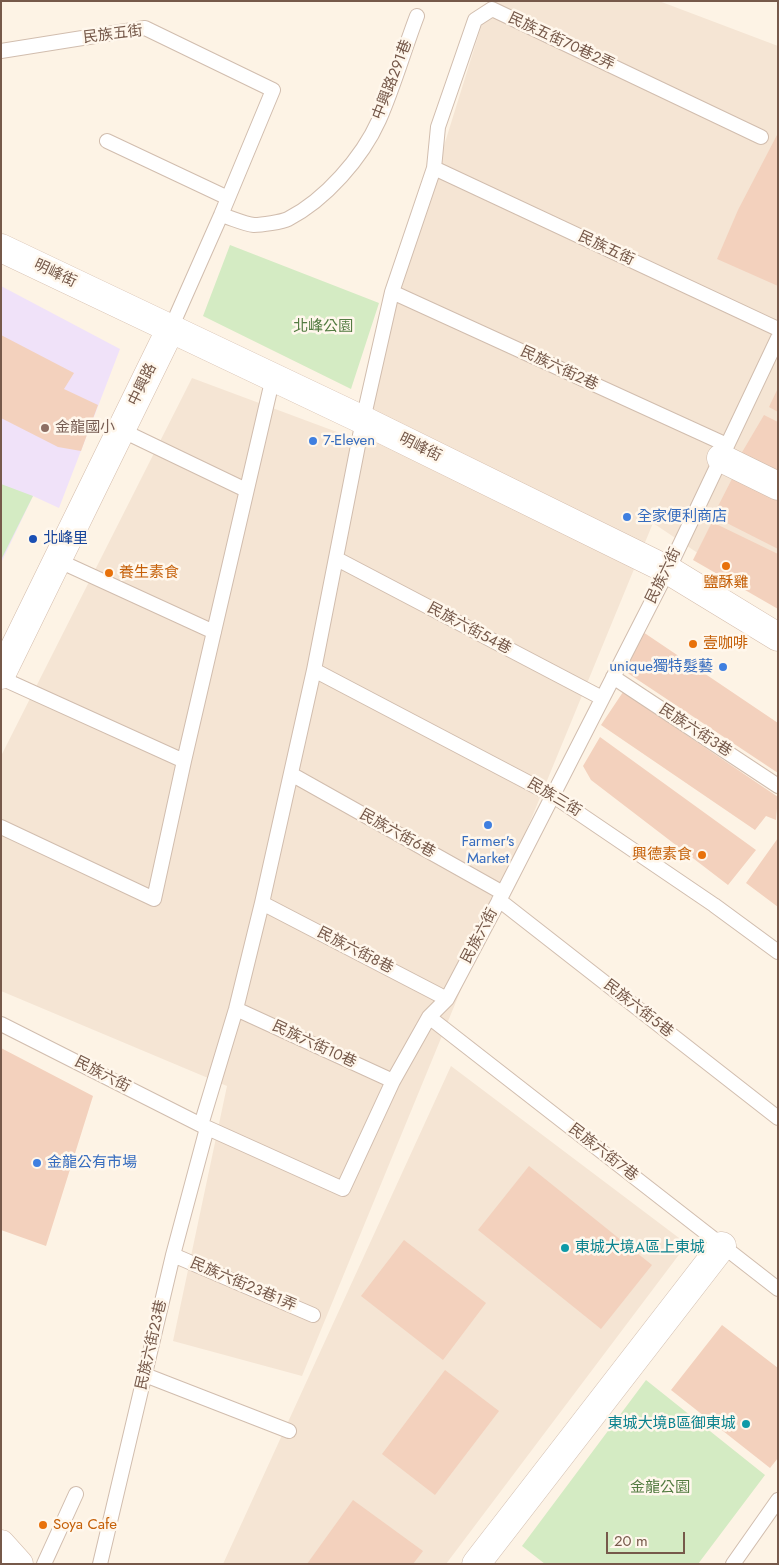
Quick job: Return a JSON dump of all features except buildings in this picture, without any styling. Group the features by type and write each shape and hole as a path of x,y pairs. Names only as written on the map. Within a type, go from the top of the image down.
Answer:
{"street":[{"name":"明峰街","path":"1,248 363,420 668,570 778,637"},
{"name":"中興路","path":"1,676 170,328"},
{"path":"724,452 778,486"},
{"path":"486,1560 722,1246"},
{"path":"1,1544 19,1564"}],"lane":[{"name":"民族五街70巷2弄","path":"434,168 438,127 475,20 492,9 761,137"},
{"name":"中興路291巷","path":"221,215 254,225 286,221 317,200 354,161 378,122 417,16"},
{"name":"民族五街","path":"1,51 145,28 273,90"},
{"name":"中興路","path":"170,328 221,215 273,90"},
{"path":"108,141 228,198"},
{"name":"民族五街","path":"434,168 778,329"},
{"name":"民族六街23巷","path":"100,1564 204,1126 236,1009 262,903 314,670 363,420 392,292 434,168"},
{"name":"民族六街2巷","path":"392,292 724,452"},
{"name":"民族六街","path":"1,1024 204,1126 343,1189 393,1081 429,1017 447,998 668,570 778,338"},
{"path":"1,827 154,899 272,377"},
{"path":"121,430 246,490"},
{"name":"民族六街54巷","path":"337,559 602,698"},
{"path":"57,560 214,632"},
{"name":"民族三街","path":"314,670 552,795 714,905 778,952"},
{"path":"1,676 184,761"},
{"name":"民族六街3巷","path":"613,677 778,786"},
{"name":"民族六街6巷","path":"291,774 501,896"},
{"name":"民族六街5巷","path":"501,896 778,1118"},
{"name":"民族六街8巷","path":"262,903 447,998"},
{"name":"民族六街10巷","path":"236,1009 393,1081"},
{"name":"民族六街7巷","path":"429,1017 778,1289"},
{"name":"民族六街23巷1弄","path":"173,1255 313,1315"},
{"path":"145,1375 289,1431"},
{"path":"44,1564 76,1494"},
{"path":"733,1564 778,1500"}],"shaded area":[{"path":"489,1 659,1 778,46 778,607 653,523 302,1376 173,1341 227,1086 1,991 1,756 192,378 353,438"},
{"name":"金龍國小","path":"1,286 120,349 59,508 33,496 1,563"},
{"path":"451,1066 687,1244 446,1564 223,1564"}],"green space":[{"name":"北峰公園","path":"230,245 379,303 351,389 203,316"},
{"path":"1,484 33,496 1,560"},
{"name":"金龍公園","path":"646,1380 765,1475 698,1564 545,1564 522,1546"}],"place":[{"name":"金龍國小","path":"45,428"},
{"name":"7-Eleven","path":"313,441"},
{"name":"全家便利商店","path":"627,517"},
{"name":"北峰里","path":"33,539"},
{"name":"鹽酥雞","path":"726,566"},
{"name":"養生素食","path":"109,573"},
{"name":"壹咖啡","path":"693,644"},
{"name":"unique獨特髮藝","path":"723,667"},
{"name":"Farmer's Market","path":"488,825"},
{"name":"興德素食","path":"702,855"},
{"name":"金龍公有市場","path":"37,1163"},
{"name":"東城大境A區上東城","path":"565,1248"},
{"name":"東城大境B區御東城","path":"746,1424"},
{"name":"Soya Cafe","path":"43,1525"}]}
